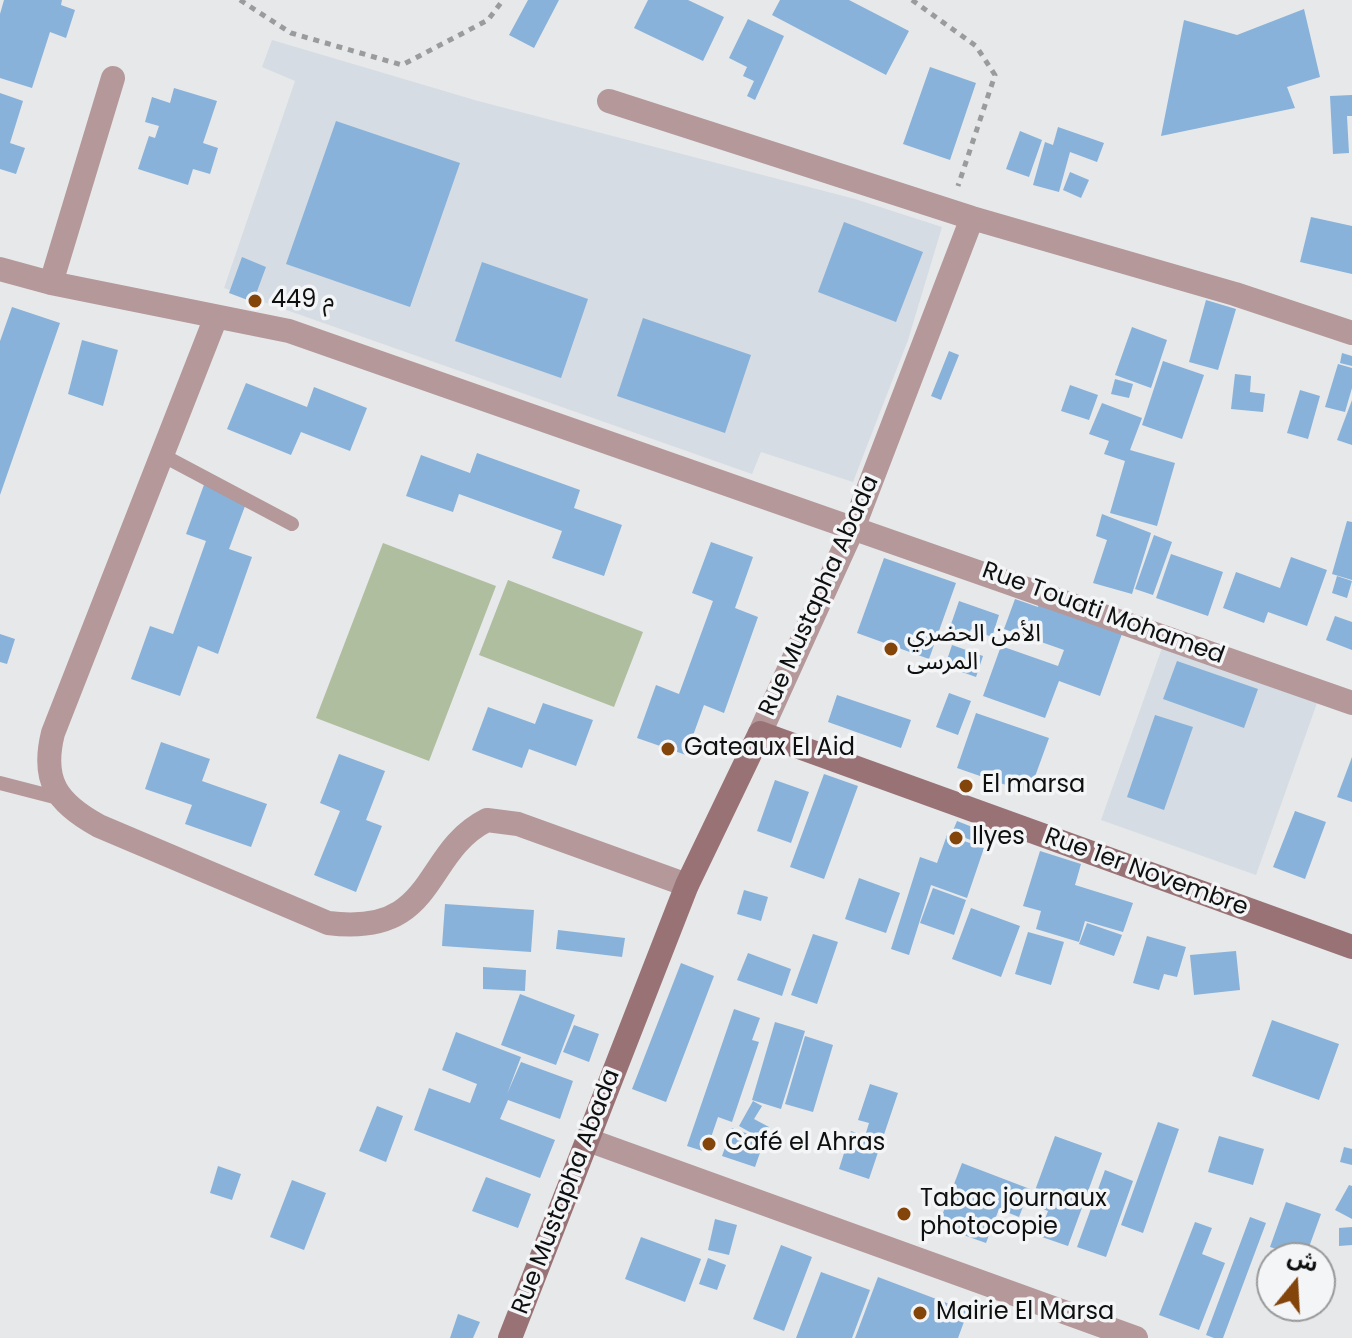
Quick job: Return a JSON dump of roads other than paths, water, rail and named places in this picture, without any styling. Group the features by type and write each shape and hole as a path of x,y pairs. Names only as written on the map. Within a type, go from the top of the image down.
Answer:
{"main road":[{"name":"Rue Mustapha Abada","path":"510,1338 687,885 760,733"},
{"name":"Rue 1er Novembre","path":"760,733 1352,947"}],"street":[{"path":"51,283 113,78"},
{"path":"609,101 972,218 1235,294 1352,333"},
{"name":"Rue Mustapha Abada","path":"760,733 854,526 972,218"},
{"name":"Rue Touati Mohamed","path":"0,269 51,283 289,331 854,526 1352,703"},
{"path":"216,317 53,733 47,767 51,782 62,799 78,814 99,826 328,923 350,926 377,922 397,913 417,900 465,836 487,820 518,824 687,885"},
{"path":"588,1140 1136,1338"}],"lane":[{"path":"162,455 292,524"},
{"path":"0,783 62,799"}],"place":[{"name":"م 449","path":"255,301"},
{"name":"الأمن الحضري المرسى","path":"891,649"},
{"name":"Gateaux El Aid","path":"668,749"},
{"name":"El marsa","path":"966,786"},
{"name":"Ilyes","path":"956,838"},
{"name":"Café el Ahras","path":"709,1144"},
{"name":"Tabac journaux photocopie","path":"904,1214"},
{"name":"Mairie El Marsa","path":"920,1313"}]}
